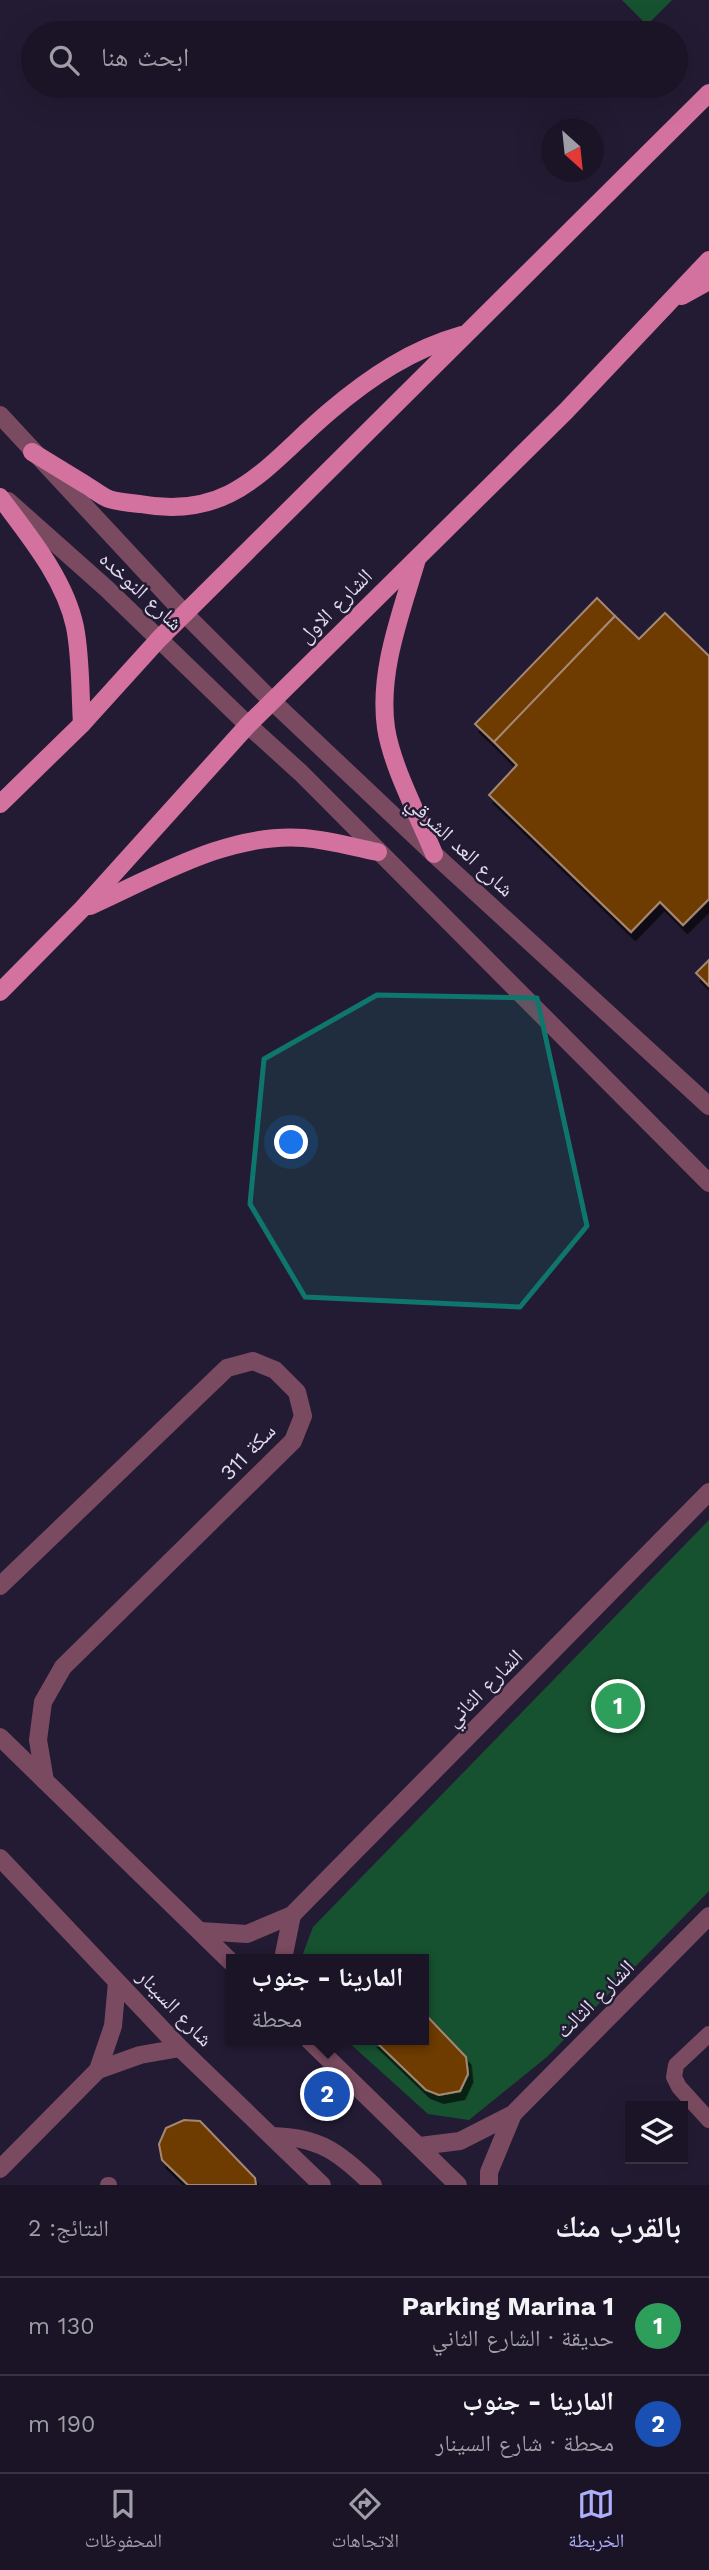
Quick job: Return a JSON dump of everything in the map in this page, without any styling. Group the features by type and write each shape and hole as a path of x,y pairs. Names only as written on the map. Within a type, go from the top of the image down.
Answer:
{"main road":[{"path":"0,804 82,724 159,639 709,93"},
{"name":"الشارع الاول","path":"0,992 83,908 248,725 566,411 709,260"},
{"path":"664,306 709,281"},
{"path":"32,452 109,499 159,508 207,503 229,495 260,477 331,410 389,366 430,344 466,334"},
{"path":"0,496 34,543 63,592 75,626 82,724"},
{"path":"418,556 388,660 384,694 386,730 398,768 434,854"},
{"path":"83,908 217,849 251,840 304,838 378,852"}],"street":[{"name":"شارع النوخده","path":"0,415 185,614"},
{"name":"شارع النوخده","path":"0,496 107,589 248,725"},
{"name":"شارع العد الشرقي","path":"185,614 272,701 434,854 709,1106"},
{"path":"248,725 300,773 709,1183"},
{"name":"سكة 311","path":"0,1586 228,1368 253,1361 275,1370 297,1392 303,1416 293,1441 63,1667 43,1702 38,1740 45,1780"},
{"name":"الشارع الثاني","path":"201,1931 247,1934 292,1915 709,1492"},
{"path":"0,1737 226,1957"},
{"name":"شارع السينار","path":"0,1858 180,2048 321,2185"},
{"path":"284,1954 292,1915"},
{"name":"الشارع الثالث","path":"420,2146 460,2141 513,2115 709,1916"},
{"path":"98,2070 113,2026 117,1982"},
{"path":"314,2045 458,2185"},
{"path":"0,2169 98,2070 140,2055 180,2048"},
{"name":"الشارع الثالث","path":"489,2185 489,2172 513,2115"},
{"path":"272,2136 305,2139 321,2144 349,2161 373,2185"}],"lane":[{"path":"709,2034 676,2065 674,2077 679,2087 709,2120"}],"highlighted area":[{"path":"377,995 537,998 587,1226 520,1307 305,1297 250,1204 264,1059"}],"green space":[{"path":"622,0 672,0 651,21 643,21"},
{"path":"709,1520 709,1891 548,2056 469,2120 428,2114 352,2045 429,2045 429,1954 303,1954 313,1927"}],"building":[{"path":"597,598 615,616 494,742 475,724"},
{"path":"665,613 709,656 709,899 683,925 660,902 631,932 489,795 517,765 494,742 615,616 639,639"},
{"path":"709,960 709,986 696,973"},
{"path":"429,2018 466,2057 468,2074 460,2091 439,2095 426,2090 379,2045 429,2045"},
{"path":"184,2120 200,2121 255,2178 256,2185 188,2185 162,2160 159,2144 166,2128"}],"place":[{"name":"Parking Marina 1","path":"618,1706"},
{"name":"المارينا - جنوب","path":"327,2094"}]}
